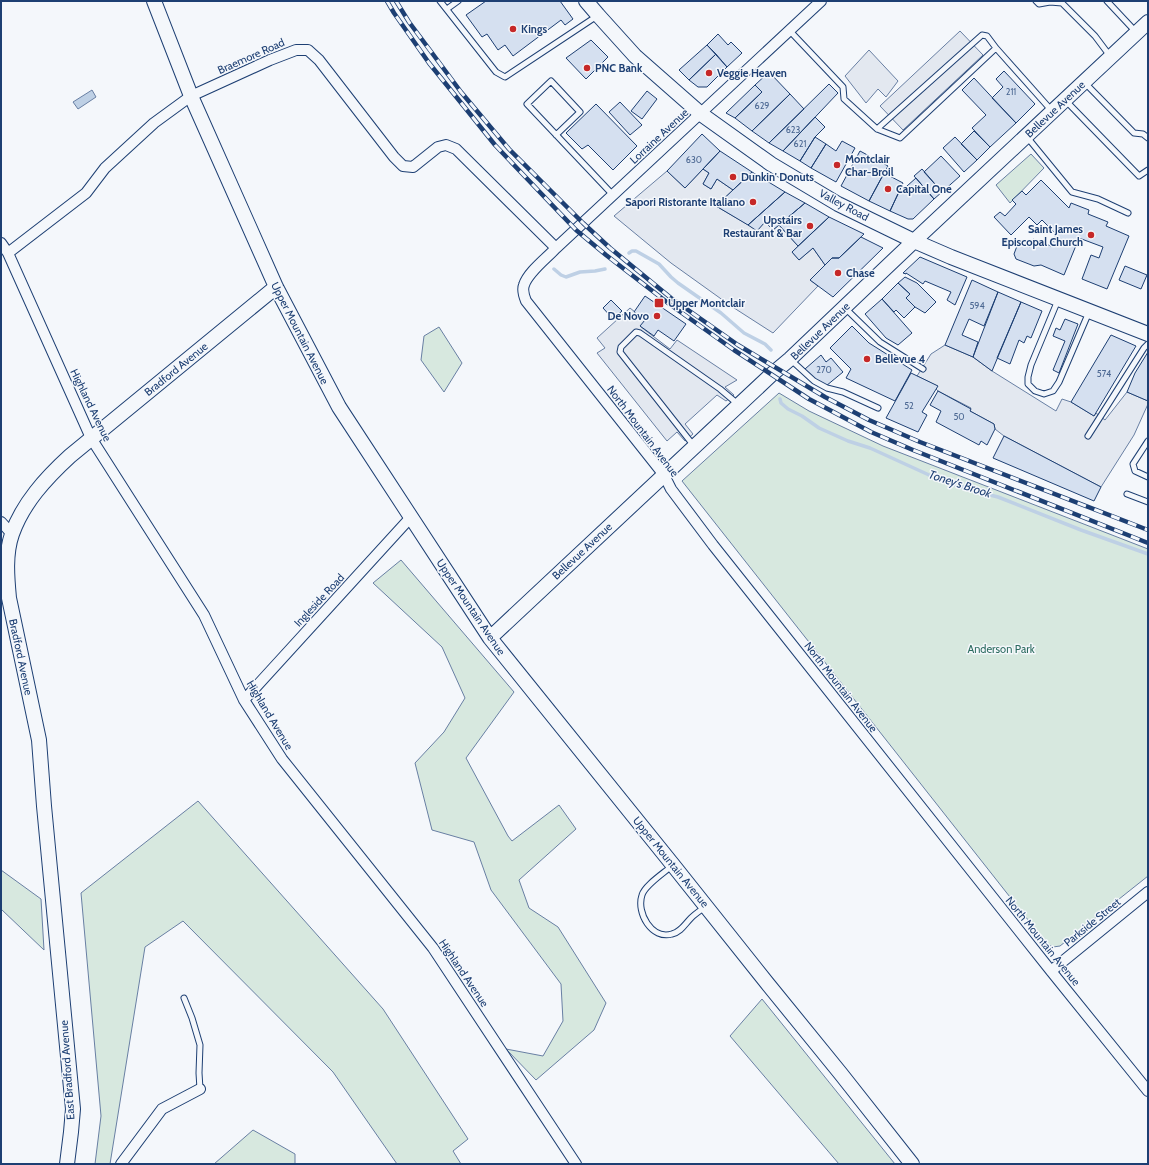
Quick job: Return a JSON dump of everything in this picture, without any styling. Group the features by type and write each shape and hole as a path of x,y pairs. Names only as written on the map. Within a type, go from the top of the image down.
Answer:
{"street":[{"name":"Upper Mountain Avenue","path":"154,1 191,96 276,287 335,402 490,638 912,1164"},
{"name":"Valley Road","path":"586,1 636,56 701,114 778,168 838,204 914,241 1148,334"},
{"name":"Lorraine Avenue","path":"523,293 524,285 530,274 556,248 821,1"},
{"name":"Bellevue Avenue","path":"490,638 790,359 1148,22"},
{"name":"Braemore Road","path":"8,253 86,193 105,168 154,123 191,96 270,60 296,50 308,50 319,60 394,157 403,166 413,167 438,147 446,145 456,149 556,248"},
{"name":"Highland Avenue","path":"1,243 8,253 91,438 204,615 244,700 282,759 433,948 576,1164"},
{"name":"Bradford Avenue","path":"62,1000 39,740 9,598 5,553 20,516 30,499 40,485 56,468 276,287"},
{"name":"North Mountain Avenue","path":"523,293 526,301 664,475 671,489 714,545 1051,971 1148,1091"},
{"name":"Ingleside Road","path":"244,700 411,517"},
{"path":"1,522 12,534"},
{"name":"Parkside Street","path":"1051,971 1148,892"},
{"name":"East Bradford Avenue","path":"62,1000 73,1109 67,1164"},
{"path":"121,1164 162,1109 200,1089"}],"lane":[{"path":"440,1 496,72 505,77 598,15"},
{"path":"446,9 458,1"},
{"path":"1036,1 1039,4 1050,2 1062,3 1095,36 1111,57"},
{"path":"1107,1 1137,33"},
{"path":"789,30 843,87 844,99 877,129 900,138 996,48"},
{"path":"877,129 982,35 987,36 1052,112"},
{"path":"556,135 580,112 551,81 527,104 556,135 613,195"},
{"path":"1084,82 1134,133 1143,134 1148,138"},
{"path":"1065,100 1140,176 1148,170"},
{"path":"1026,136 1072,192 1098,199 1128,212"},
{"path":"1059,299 1030,365 1028,384 1039,393 1044,394 1053,391 1059,382 1089,311"},
{"path":"845,307 880,342 923,369"},
{"path":"694,447 620,352 621,347 636,332 640,333 720,389 739,405"},
{"path":"1088,436 1148,344"},
{"path":"790,359 814,381 827,388 843,392 878,408"},
{"path":"1148,442 1134,462 1134,467 1137,473 1148,477"},
{"path":"1127,494 1148,502"},
{"path":"673,865 648,886 642,894 640,901 642,912 645,920 651,928 658,933 666,935 673,934 681,930 690,919 706,906"},
{"path":"184,998 200,1045 200,1089"}],"green space":[{"path":"1031,154 1044,168 1010,203 996,185"},
{"path":"439,327 462,363 444,392 421,360 424,336"},
{"name":"Anderson Park","path":"779,393 809,411 883,446 1148,549 1148,876 1060,946 1053,947 1047,944 682,481"},
{"path":"401,560 514,692 466,758 508,836 512,841 559,805 576,829 519,880 529,908 558,927 606,1003 594,1030 536,1080 506,1049 543,1056 563,1021 561,984 491,890 474,842 432,830 415,763 444,732 465,698 442,647 373,583"},
{"path":"198,801 383,1009 468,1139 453,1151 461,1164 397,1164 333,1072 183,921 145,947 110,1164 95,1164 101,1116 81,893"},
{"path":"1,870 41,899 44,950 1,909"},
{"path":"762,999 895,1164 839,1164 730,1036"},
{"path":"253,1130 295,1154 295,1164 214,1164"}],"shaded area":[{"path":"960,31 983,55 903,130 880,106"},
{"path":"869,50 898,81 886,97 878,89 866,103 845,76"},
{"path":"703,169 709,173 703,184 711,189 717,179 733,190 716,206 757,230 765,222 773,230 779,225 798,246 792,252 799,260 813,248 825,265 810,280 818,286 773,333 731,306 671,263 614,216 667,171 685,188"},
{"path":"630,308 645,320 641,327 670,349 677,340 737,380 725,387 734,395 726,401 717,395 685,424 693,434 685,441 677,432 667,441 597,353 605,348 597,338"},
{"path":"945,345 973,357 992,371 1056,411 1062,399 1071,402 1094,416 1096,413 1105,420 1127,392 1148,401 1148,404 1134,435 1101,487 1004,436 995,429 994,424 970,411 971,408 938,391 936,389 937,386 917,376 931,354"}],"water":[{"path":"92,90 96,97 78,109 73,102"}],"building":[{"name":"Kings","path":"486,1 560,1 573,19 565,25 561,20 513,56 505,45 498,50 487,34 482,37 466,15"},
{"path":"718,34 728,45 731,42 742,53 727,67 707,45"},
{"name":"PNC Bank","path":"591,40 608,57 586,79 566,58"},
{"path":"707,45 716,54 689,80 679,70"},
{"name":"Veggie Heaven","path":"716,54 727,67 707,87 698,87 689,80"},
{"path":"1004,71 1035,104 1016,123 992,98 1003,87 996,79"},
{"path":"769,72 790,94 752,131 735,118 762,92 755,85"},
{"path":"974,78 1016,123 990,147 972,128 986,115 962,90"},
{"path":"829,84 838,93 783,151 769,143"},
{"path":"755,85 762,92 735,118 726,113"},
{"path":"647,91 657,99 642,119 631,111"},
{"path":"790,94 804,109 769,143 752,131"},
{"path":"620,102 642,125 630,135 609,112"},
{"path":"596,104 637,146 613,170 588,145 582,149 566,133"},
{"path":"815,117 825,127 815,137 800,161 783,151"},
{"path":"974,131 990,147 977,160 961,144"},
{"path":"702,134 720,151 685,188 667,171"},
{"path":"815,137 826,144 811,168 800,161"},
{"path":"955,137 977,160 964,172 943,148"},
{"path":"842,141 855,148 836,182 811,168 826,144 836,151"},
{"path":"720,151 752,172 733,190 717,179 711,189 703,184 709,173 703,169"},
{"path":"860,151 888,166 869,201 841,186"},
{"path":"941,156 960,176 942,192 924,172"},
{"path":"922,169 942,192 934,199 914,176"},
{"path":"752,172 785,192 748,225 716,206"},
{"name":"Capital One","path":"884,173 903,183 890,211 869,201"},
{"path":"916,178 934,199 913,219 908,219 890,211 898,194"},
{"name":"Saint James Episcopal Church","path":"1041,180 1069,208 1071,203 1089,210 1088,214 1108,222 1106,226 1129,236 1107,289 1082,279 1091,255 1099,258 1103,247 1079,238 1064,275 1041,265 1034,266 1016,259 1014,254 1017,246 1023,244 1030,247 1033,239 1051,246 1056,234 1042,220 1037,225 1029,217 1011,235 994,217 1000,212 1005,216 1016,204 1012,200 1022,191 1026,195"},
{"path":"785,192 805,203 773,230 765,222 757,231 748,225"},
{"path":"805,203 829,217 798,246 779,225"},
{"path":"829,217 864,234 839,258 832,258 825,265 813,248 799,260 792,252"},
{"name":"Chase","path":"861,237 883,248 833,297 810,280 832,258 839,258"},
{"path":"920,257 967,277 955,305 947,300 951,292 925,281 923,284 906,273 903,273"},
{"path":"1125,266 1147,275 1141,289 1119,280"},
{"path":"905,277 917,283 936,302 925,313 915,307 906,298 910,294 898,283"},
{"path":"972,280 998,292 984,326 969,319 962,335 978,342 973,357 945,345"},
{"path":"898,283 910,294 906,298 915,307 904,318 896,310 894,312 882,299"},
{"path":"998,292 1021,302 992,371 973,357"},
{"name":"De Novo","path":"645,296 686,324 674,341 658,330 654,336 640,326 645,320 634,312"},
{"path":"882,299 912,333 898,345 886,338 865,314"},
{"path":"611,300 622,311 613,319 603,308"},
{"path":"1021,302 1042,311 1031,338 1027,336 1024,343 1019,340 1010,364 997,358"},
{"path":"1065,319 1078,324 1059,373 1053,370 1065,341 1053,336 1056,328 1060,330"},
{"name":"Bellevue 4","path":"852,326 869,343 912,370 895,401 846,378 851,369 830,348"},
{"path":"1111,335 1136,346 1094,416 1071,402"},
{"path":"1148,352 1148,401 1127,392 1135,373"},
{"path":"821,355 826,362 831,358 843,372 826,386 813,378 805,369"},
{"path":"911,373 938,386 922,412 927,415 918,432 886,418"},
{"path":"938,391 971,409 970,411 994,424 995,429 987,445 981,441 979,445 936,422 941,411 930,405"},
{"path":"1004,436 1101,487 1094,501 993,458"}],"waterway":[{"name":"Toney's Brook","path":"629,253 636,251 659,264 678,283 721,313 744,333 765,344 771,350"},
{"name":"Toney's Brook","path":"554,269 566,277 580,272 605,269"},
{"name":"Toney's Brook","path":"780,399 781,403 788,409 802,416 819,428 848,441 870,448 940,480 998,497 1081,530 1148,554"}],"railway":[{"path":"387,1 429,63 495,145 576,230 668,303 734,350 809,399 871,432 1148,543"},
{"path":"396,1 409,22 461,92 509,149 610,248 671,298 738,345 825,397 869,420 920,442 1148,530"}],"place":[{"name":"Kings","path":"513,29"},
{"name":"PNC Bank","path":"587,68"},
{"name":"Veggie Heaven","path":"709,73"},
{"name":"Montclair Char-Broil","path":"837,165"},
{"name":"Dunkin' Donuts","path":"733,177"},
{"name":"Capital One","path":"888,189"},
{"name":"Sapori Ristorante Italiano","path":"753,202"},
{"name":"Upstairs Restaurant & Bar","path":"810,226"},
{"name":"Saint James Episcopal Church","path":"1091,235"},
{"name":"Chase","path":"838,273"},
{"name":"Upper Montclair","path":"659,303"},
{"name":"De Novo","path":"657,316"},
{"name":"Bellevue 4","path":"867,359"}]}
